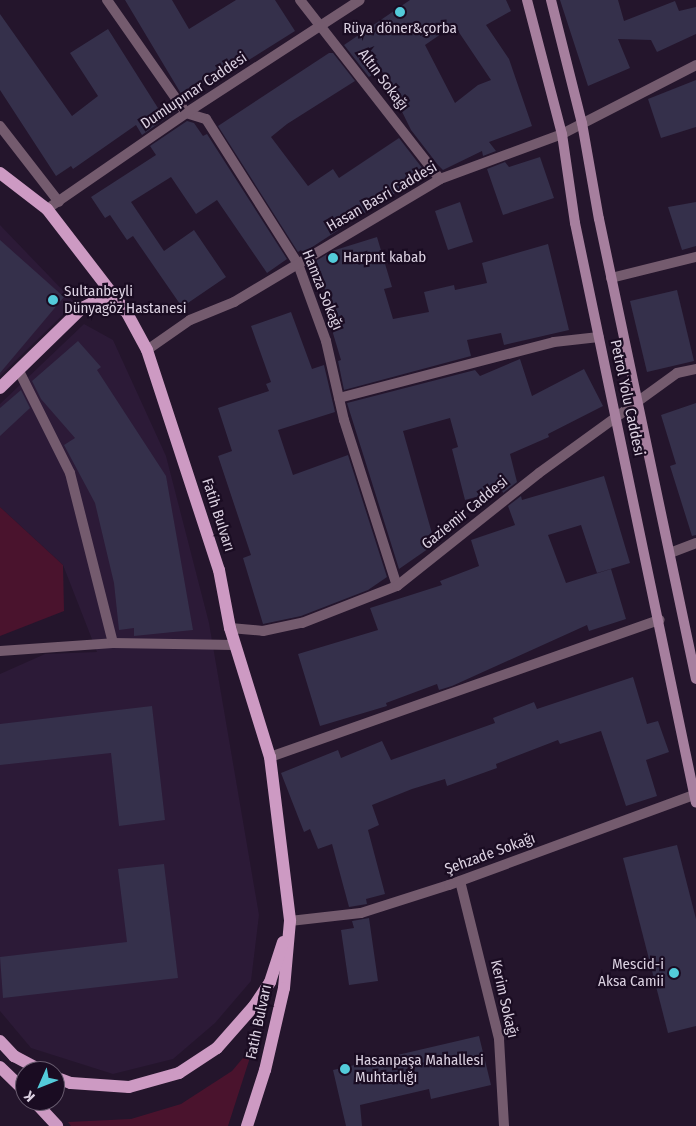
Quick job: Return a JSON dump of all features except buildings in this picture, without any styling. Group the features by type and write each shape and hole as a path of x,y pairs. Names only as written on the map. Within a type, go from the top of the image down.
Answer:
{"main road":[{"name":"Petrol Yolu Caddesi","path":"526,0 562,134 575,223 660,620 695,797"},
{"name":"Petrol Yolu Caddesi","path":"551,0 582,123 611,278 696,679"},
{"name":"Fatih Bulvarı","path":"0,173 47,209 127,313 147,350 219,570 230,628 270,757 290,921 284,988 265,1070 247,1126"},
{"path":"0,388 82,308 96,302 108,303 127,313"},
{"name":"Fatih Bulvarı","path":"65,1081 71,1083 129,1087 179,1073 217,1048 254,1006 270,982 290,921"},
{"path":"0,1040 14,1056 23,1061"},
{"path":"0,1067 15,1081"},
{"path":"43,1111 57,1126"}],"street":[{"path":"107,0 186,113"},
{"name":"Altın Sokağı","path":"300,0 322,25 440,179"},
{"name":"Dumlupınar Caddesi","path":"47,209 186,113 360,0"},
{"name":"Hasan Basri Caddesi","path":"147,350 190,320 234,302 440,179 562,134 696,65"},
{"name":"Hamza Sokağı","path":"186,113 206,119 298,264 326,341 339,398 397,586"},
{"path":"0,126 58,202"},
{"path":"611,278 696,257"},
{"path":"339,398 554,342 599,337"},
{"name":"Gaziemir Caddesi","path":"230,628 263,631 302,623 397,586 539,473 616,420 677,373 696,369"},
{"path":"19,371 70,473 113,643"},
{"path":"670,553 696,543"},
{"path":"270,757 660,620"},
{"path":"0,651 113,643 235,645"},
{"name":"Şehzade Sokağı","path":"290,921 361,913 460,881 695,797"},
{"name":"Kerim Sokağı","path":"460,881 499,1039 504,1126"}],"shaded area":[{"path":"0,225 75,303 0,376"},
{"path":"84,324 113,340 166,456 209,623 259,915 251,981 215,1023 173,1059 113,1074 31,1048 0,1011 0,674 45,654 97,652 63,565 0,507 0,404"},
{"path":"0,507 63,565 64,611 0,636"},
{"path":"254,1045 228,1126 71,1126 68,1122 131,1119 181,1104 232,1071"}],"place":[{"name":"Rüya döner&çorba","path":"400,12"},
{"name":"Harpnt kabab","path":"333,258"},
{"name":"Sultanbeyli Dünyagöz Hastanesi","path":"53,300"},
{"name":"Mescid-i Aksa Camii","path":"674,973"},
{"name":"Hasanpaşa Mahallesi Muhtarlığı","path":"345,1069"}]}
